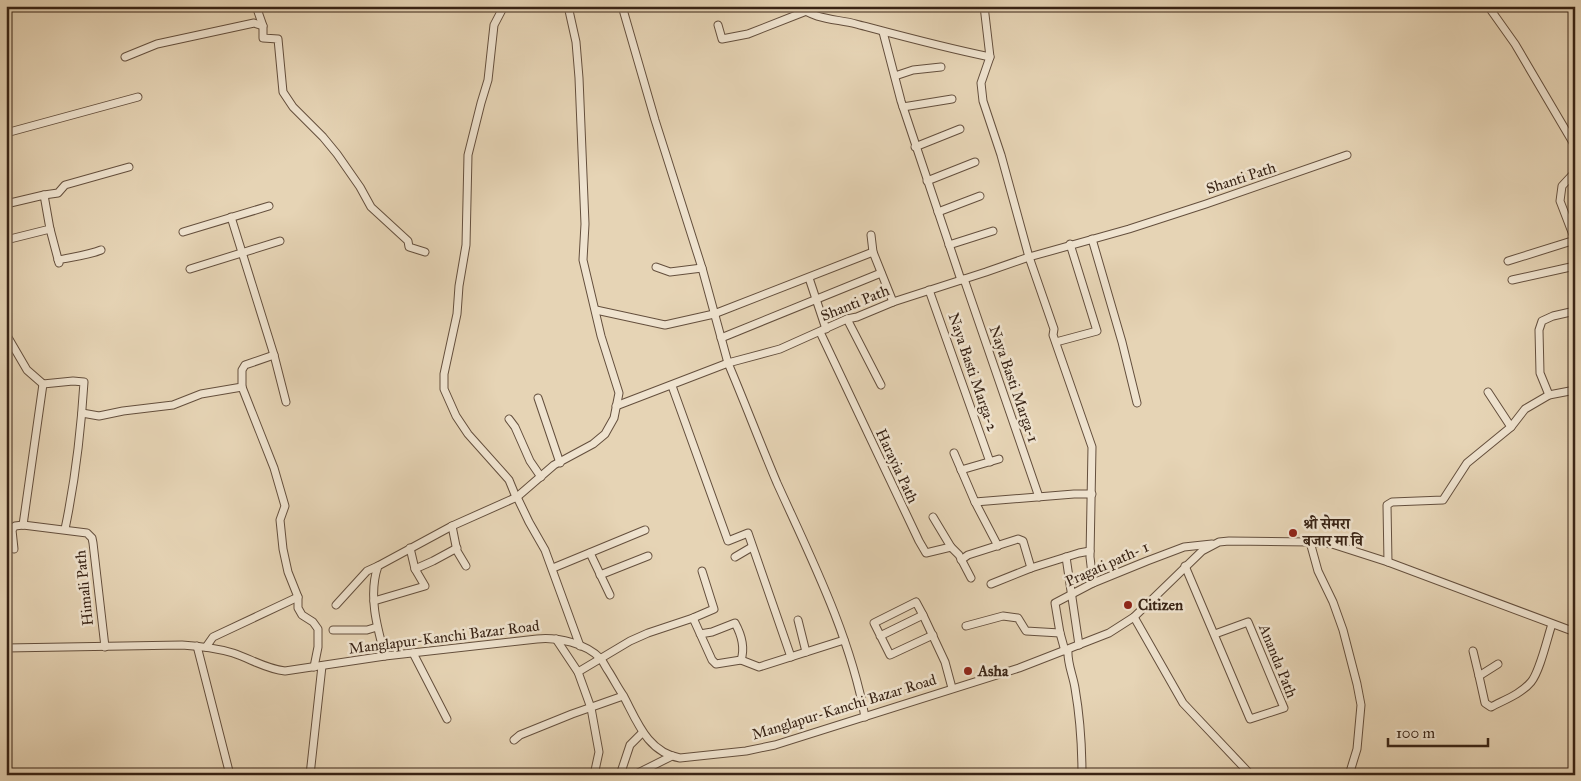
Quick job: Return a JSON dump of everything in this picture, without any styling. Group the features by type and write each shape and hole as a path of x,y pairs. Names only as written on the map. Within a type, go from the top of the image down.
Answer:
{"street":[{"path":"256,6 263,26 263,38 278,39 283,92 293,107 337,154 360,187 371,207 408,241 409,247 425,252"},
{"path":"504,6 494,25 488,80 468,155 466,245 459,286 457,314 444,374 444,389 456,416 468,434 509,480 529,522 546,550 580,646"},
{"path":"336,605 367,572 452,526 517,497 554,465 593,444 605,434 614,418 619,392 602,336 583,260 585,224 579,78 576,42 568,6"},
{"path":"622,6 655,120 702,268 728,363 776,480 820,576 844,640 865,717"},
{"path":"984,6 990,57 981,84 983,101 1001,155 1029,257 1054,329 1053,335 1092,447 1090,564 1093,583"},
{"path":"1488,6 1515,44 1575,146"},
{"path":"718,25 722,40 748,34 802,9 883,32 990,57"},
{"path":"125,57 157,44 254,24 263,26"},
{"name":"Naya Basti Marga-1","path":"883,32 915,147 1039,497"},
{"path":"895,76 913,70 940,67"},
{"path":"6,133 138,97"},
{"path":"903,107 952,99"},
{"path":"915,147 960,129"},
{"name":"Shanti Path","path":"616,406 728,363 780,349 848,319 893,302 1070,244 1129,229 1347,155"},
{"path":"927,181 975,162"},
{"path":"6,204 58,193 65,185 129,167"},
{"path":"1508,261 1575,240 1560,201 1562,186 1575,172"},
{"path":"44,195 50,229 59,262 101,250"},
{"path":"938,212 980,196"},
{"path":"183,232 268,206"},
{"path":"231,217 274,355 286,402"},
{"path":"6,240 50,229"},
{"path":"949,245 993,231"},
{"path":"871,235 873,252 893,302"},
{"path":"1092,239 1122,342 1137,403"},
{"path":"190,269 280,240"},
{"path":"1056,342 1097,330 1070,244"},
{"path":"596,310 665,325 714,314 873,252"},
{"path":"1512,280 1575,266"},
{"path":"656,267 670,272 702,268"},
{"path":"721,338 881,273"},
{"path":"809,278 823,331"},
{"name":"Naya Basti Marga-2","path":"929,290 990,462"},
{"path":"1549,395 1540,373 1539,330 1542,321 1553,316 1575,311"},
{"path":"848,319 881,385"},
{"name":"Harayia Path","path":"823,331 918,541 926,552 951,547"},
{"path":"6,334 27,370 43,384 73,381 84,382 71,503 65,530"},
{"path":"274,355 245,365 242,370 242,386 274,468 285,506 280,520 283,549 288,572 298,597 298,608 302,615 313,622 318,629 318,666 310,775"},
{"path":"14,549 12,530 15,526 23,525 43,384"},
{"path":"82,413 99,416 173,405 201,394 242,386"},
{"path":"672,386 728,541 748,533 791,657"},
{"path":"1388,562 1387,505 1392,502 1443,500 1467,463 1510,427 1524,409 1549,395 1575,390"},
{"path":"1488,392 1510,427"},
{"path":"538,398 560,463"},
{"path":"509,419 515,427 530,461 541,477"},
{"path":"954,453 975,502 998,546"},
{"path":"961,470 999,460"},
{"path":"975,502 1092,494"},
{"path":"933,517 971,578"},
{"name":"Himali Path","path":"23,525 87,533 92,538 104,647"},
{"path":"452,526 456,548 466,566"},
{"path":"553,568 645,530"},
{"path":"961,560 968,555 1018,539 1023,541 1031,568"},
{"name":"Manglapur-Kanchi Bazar Road","path":"6,648 197,646 230,652 274,670 285,671 385,656 537,639 556,639 580,646 601,659 642,733 654,746 672,756 690,758 766,747 1019,668 1109,633 1134,617 1202,551 1219,542 1238,540 1332,544 1388,562 1575,632"},
{"name":"Pragati path- 1","path":"1082,775 1079,716 1074,682 1067,650 1060,633 1055,603 1093,583 1184,547 1219,542"},
{"path":"1310,542 1318,571 1333,602 1343,630 1361,705 1357,749 1349,775"},
{"path":"735,558 752,547"},
{"path":"374,600 425,586 415,569 410,548"},
{"path":"415,569 433,562 456,548"},
{"path":"991,584 1079,552 1090,551"},
{"path":"590,553 610,595"},
{"path":"600,575 648,556"},
{"path":"1066,558 1079,645"},
{"path":"378,566 373,578 374,600 377,627 385,656"},
{"name":"Ananda Path","path":"1185,566 1250,719 1284,708 1248,622 1215,634"},
{"path":"578,672 630,641 714,609 702,571"},
{"path":"206,647 213,637 298,597"},
{"path":"933,635 890,655 874,623 916,602 933,635 945,662 952,688"},
{"path":"880,636 923,615"},
{"path":"966,626 1003,616 1018,618 1026,631 1060,633"},
{"path":"1134,617 1183,703 1251,775"},
{"path":"693,618 712,660 716,664 741,660 759,667 844,640"},
{"path":"798,620 806,652"},
{"path":"700,634 712,632 735,623 741,634 743,654 741,660"},
{"path":"1473,651 1485,703 1491,707 1524,689 1532,681 1552,624"},
{"path":"333,630 367,630 377,627"},
{"path":"556,639 578,672 591,708 599,752 594,775"},
{"path":"197,646 230,775"},
{"path":"413,653 447,719"},
{"path":"1478,676 1498,664"},
{"path":"514,740 520,735 572,714 623,696"},
{"path":"620,775 630,746 642,733"},
{"path":"634,775 672,756"}],"place":[{"name":"श्री सेमरा बजार मा वि","path":"1293,533"},
{"name":"Citizen","path":"1128,605"},
{"name":"Asha","path":"968,671"}]}
